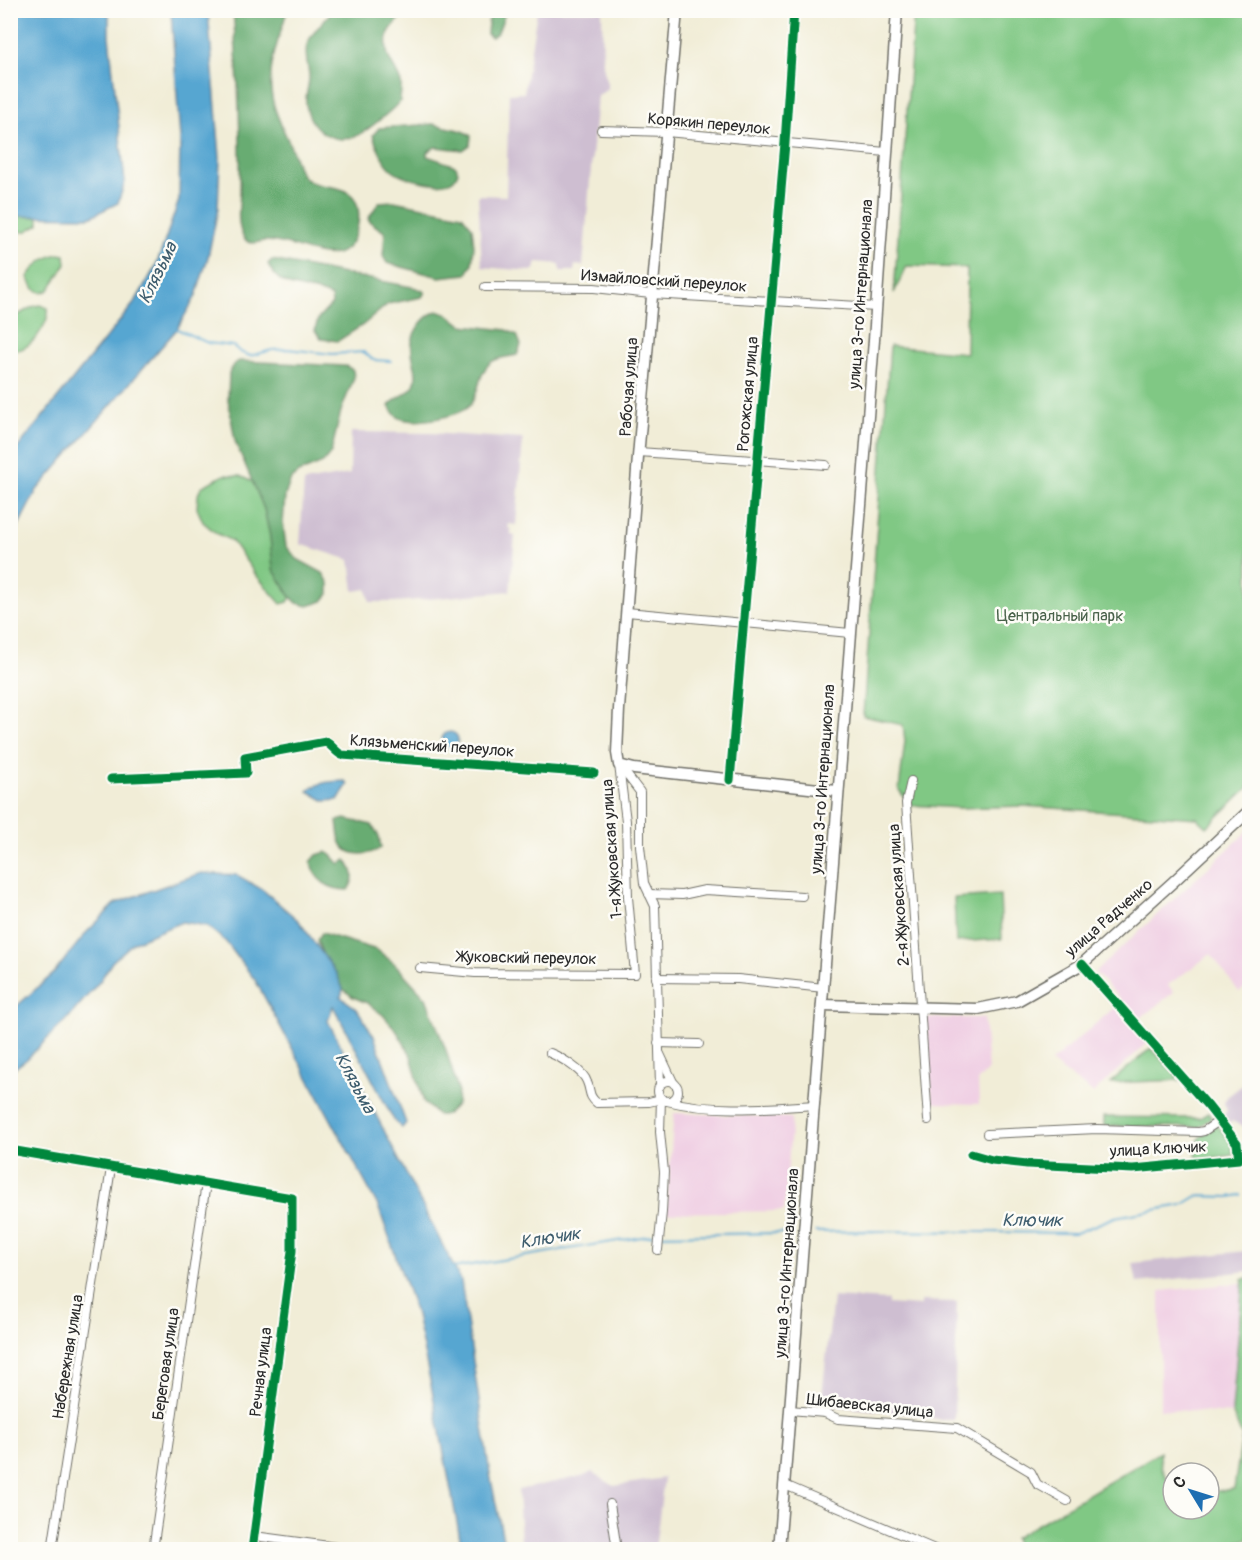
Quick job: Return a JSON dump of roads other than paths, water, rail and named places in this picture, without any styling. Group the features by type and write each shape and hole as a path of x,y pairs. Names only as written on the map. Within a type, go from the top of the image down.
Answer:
{"main road":[{"name":"Рабочая улица","path":"619,765 617,753 651,294 677,10"},
{"name":"улица 3-го Интернационала","path":"779,1550 824,988 897,10"},
{"path":"619,765 634,769 837,791"},
{"name":"улица Радченко","path":"822,1005 978,1009 1017,1001 1082,964 1250,810"}],"street":[{"name":"Рогожская улица","path":"730,780 785,143 794,10"},
{"name":"Корякин переулок","path":"601,130 666,132 886,152"},
{"name":"Измайловский переулок","path":"485,287 594,288 651,294 876,307"},
{"path":"639,452 826,465"},
{"path":"627,612 850,633"},
{"name":"Клязьменский переулок","path":"111,779 246,773 245,757 327,742 342,755 594,774"},
{"name":"1-я Жуковская улица","path":"619,765 640,792 640,846 644,883 655,906 660,1086"},
{"name":"1-я Жуковская улица","path":"619,765 626,821 628,897 635,974"},
{"name":"2-я Жуковская улица","path":"911,781 906,803 927,1120"},
{"path":"649,894 682,895 705,890 802,896"},
{"name":"улица Ключик","path":"971,1154 992,1160 1027,1164 1133,1168 1239,1159 1237,1143 1208,1106 1082,964"},
{"name":"Жуковский переулок","path":"420,968 475,973 635,974"},
{"path":"656,978 738,979 824,988"},
{"path":"685,1105 677,1094 658,1047 699,1044"},
{"path":"550,1053 568,1063 581,1074 587,1081 592,1099 597,1102 673,1100 677,1094"},
{"path":"674,1084 668,1082 660,1086 658,1092 664,1100 685,1105 736,1109 814,1105"},
{"path":"658,1250 663,1212 664,1172 660,1132 664,1100"},
{"name":"улица Ключик","path":"987,1134 1097,1129 1199,1132 1219,1121"},
{"path":"10,1150 206,1183"},
{"name":"Набережная улица","path":"52,1550 111,1168"},
{"name":"Речная улица","path":"206,1183 292,1198 292,1251 252,1550"},
{"name":"Береговая улица","path":"153,1550 206,1183"},
{"name":"Шибаевская улица","path":"790,1410 825,1413 838,1419 957,1428 1031,1472 1037,1484 1067,1502"},
{"path":"785,1485 937,1550"},
{"path":"610,1504 617,1550"},
{"path":"254,1536 359,1550"}],"water":[{"path":"11,10 109,11 109,36 125,182 118,203 90,217 11,216"},
{"name":"Клязьма","path":"171,11 208,11 220,157 218,209 208,257 196,296 177,329 37,490 11,540 11,456 135,302 156,266 179,200 180,139"},
{"path":"447,732 453,732 458,740 456,746 447,748 442,743 442,737"},
{"path":"345,781 348,784 338,800 325,801 308,791 321,784"},
{"name":"Клязьма","path":"201,873 237,875 263,890 299,921 337,974 343,989 341,997 357,1009 374,1036 406,1123 402,1128 395,1122 333,1006 328,1021 461,1281 490,1474 505,1549 462,1549 415,1311 378,1206 255,980 226,942 207,926 182,922 134,942 112,962 100,981 70,1016 27,1059 11,1071 11,1011 54,973 86,933 116,903"}],"waterway":[{"path":"175,328 208,343 233,346 250,356 272,350 288,349 332,354 364,352 373,360 391,361"},
{"name":"Ключик","path":"816,1232 1076,1233 1115,1217 1182,1205 1197,1196 1241,1195"},
{"name":"Ключик","path":"453,1268 654,1235 786,1233"}],"park label":[{"name":"Центральный парк","path":"1060,616"}]}
